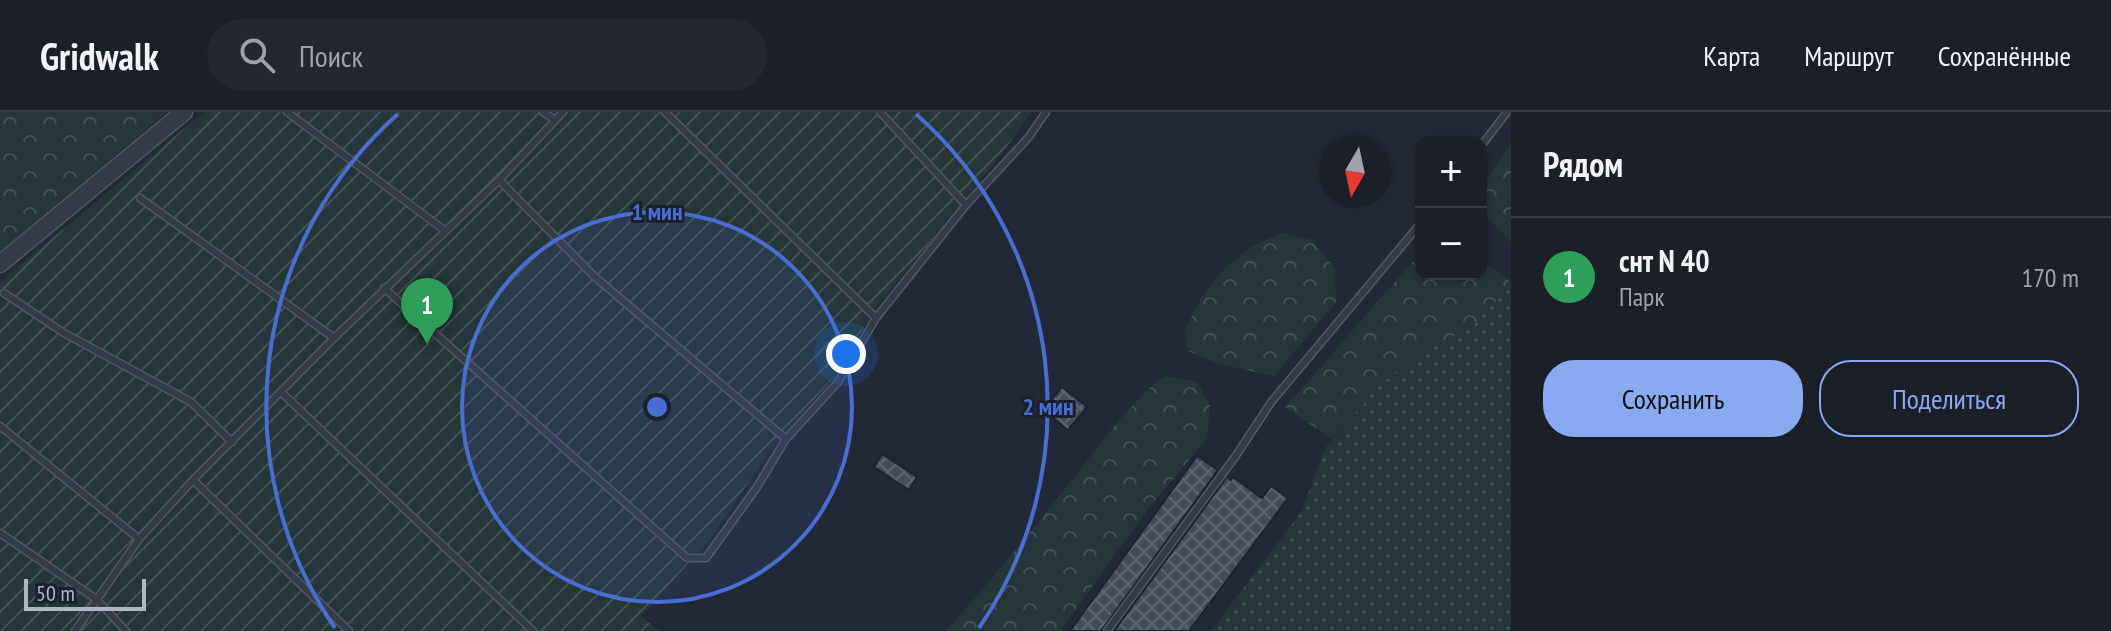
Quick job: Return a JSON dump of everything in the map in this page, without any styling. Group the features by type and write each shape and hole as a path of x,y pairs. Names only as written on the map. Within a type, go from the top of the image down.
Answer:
{"street":[{"path":"0,264 184,112"}],"lane":[{"path":"287,112 444,230"},
{"path":"543,112 555,120"},
{"path":"75,631 139,539 193,480 384,288 499,180 563,112"},
{"path":"665,112 876,318"},
{"path":"880,112 966,205"},
{"path":"384,288 687,558 706,558 757,487 786,439 838,382 876,318 966,205 1028,138 1046,112"},
{"path":"1487,138 1507,112"},
{"path":"499,180 595,277 786,439"},
{"path":"140,198 334,338"},
{"path":"1107,631 1235,457 1272,401 1415,230"},
{"path":"4,293 64,333 191,402 232,442"},
{"path":"282,393 533,631"},
{"path":"0,426 139,539"},
{"path":"193,480 349,631"},
{"path":"0,533 96,599 126,631"}],"green space":[{"path":"0,112 166,112 44,218 0,251"},
{"path":"204,112 1032,112 873,312 834,377 768,453 711,538 641,616 659,631 0,631 0,282"},
{"path":"1511,142 1511,243 1487,216 1487,178"},
{"path":"1281,233 1311,240 1335,268 1336,302 1274,376 1219,364 1188,351 1184,331 1201,299 1221,272 1251,247"},
{"path":"1415,260 1415,280 1487,280 1487,265 1511,282 1473,326 1416,357 1380,385 1332,439 1285,407"},
{"path":"1511,285 1511,631 1211,631 1302,511 1325,448 1380,385 1416,357 1473,326"},
{"path":"1165,376 1197,382 1210,405 1207,438 1148,509 1060,631 946,631 1026,538 1115,425"}],"building":[{"path":"1062,387 1087,407 1068,430 1043,410"},
{"path":"882,454 917,477 909,490 874,467"},
{"path":"1197,456 1218,470 1101,631 1070,631"},
{"path":"1227,477 1231,480 1233,477 1262,498 1271,486 1288,498 1189,631 1114,631"}],"place":[{"name":"снт N 40","path":"427,344"}]}
